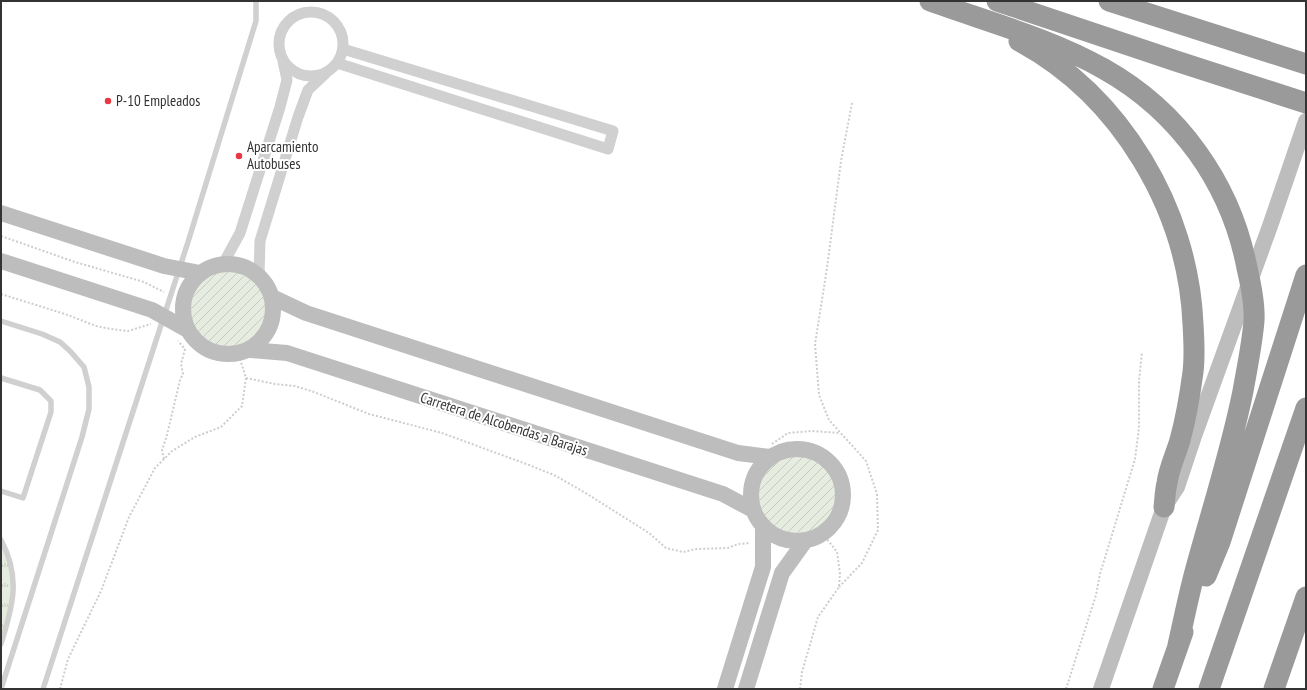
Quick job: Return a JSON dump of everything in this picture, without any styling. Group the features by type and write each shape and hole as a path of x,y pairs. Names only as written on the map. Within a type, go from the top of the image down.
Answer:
{"highway":[{"path":"930,1 1023,33 1079,55 1106,70 1144,96 1176,126 1194,147 1210,170 1230,210 1245,255 1252,291 1254,320 1251,352 1232,443 1196,569 1178,645"},
{"path":"997,1 1176,61 1306,102"},
{"path":"1109,1 1306,64"},
{"path":"953,9 1033,48 1082,86 1105,110 1134,145 1150,171 1163,197 1174,224 1186,265 1192,297 1194,345 1193,371 1186,414 1167,483 1164,507"},
{"path":"1163,689 1178,645 1220,542 1306,275"},
{"path":"1209,689 1306,408"},
{"path":"1276,682 1306,597"}],"street":[{"path":"223,264 240,233 280,108 287,80 278,47 280,33 285,24 292,18 300,14 316,12 333,21 339,29 343,49 337,63 308,90 298,117 260,241 259,276"},
{"path":"337,63 608,149 613,131 343,49"},
{"path":"283,62 289,69 302,76 317,76 326,73"},
{"path":"1101,689 1164,507 1177,487 1304,128"},
{"path":"1,213 164,266 200,272"},
{"path":"1,261 152,310 182,334 202,348 226,356 244,351 266,336 274,317 272,297 259,276 242,266 223,264 204,270 200,272 177,298 182,309 182,334"},
{"path":"272,297 306,313 738,453 770,458"},
{"name":"Carretera de Alcobendas a Barajas","path":"244,351 288,353 723,494 753,510"},
{"path":"725,689 763,567 763,533 753,510 751,501 753,481 763,464 782,451 796,449 810,450 823,456 833,466 840,477 843,490 843,504 838,517 830,528 823,534 805,541 790,541 763,533"},
{"path":"746,689 782,573 805,541"}],"lane":[{"path":"43,689 188,242 256,21 256,1"},
{"path":"1,321 60,342 84,367 89,387 89,409 82,437 1,689"},
{"path":"1,378 40,390 51,401 51,412 23,498 1,491"},
{"path":"1,540 11,562 14,596 1,644"}],"path":[{"path":"800,689 802,672 818,617 838,587 862,563 878,530 877,494 866,461 829,420 819,395 815,344 841,161 852,103"},
{"path":"1,236 74,262 144,282 177,298"},
{"path":"1,294 68,315 96,326 110,329 128,331 150,325 153,322"},
{"path":"164,460 162,450 180,380 183,374 181,364 185,349 182,334"},
{"path":"60,689 68,659 100,591 129,517 155,468 172,451 195,437 221,427 242,406 246,378 244,351"},
{"path":"1066,689 1096,595 1100,574 1135,459 1139,428 1139,381 1142,352"},
{"path":"246,378 275,384 295,386 369,414 442,433 548,472 615,511 648,533 666,548 683,552 696,549 728,548 738,544 748,544 757,540 763,533"},
{"path":"823,534 838,552 840,574 838,587"}],"green space":[{"path":"227,271 242,274 254,283 263,295 266,310 263,325 254,337 242,346 227,349 212,346 200,337 191,325 188,310 191,295 200,283 212,274"},
{"path":"797,456 812,459 825,467 833,480 836,495 833,510 825,523 812,531 797,534 782,531 769,523 761,510 758,495 761,480 769,467 782,459"},
{"path":"1,540 6,549 14,596 1,639"}],"place":[{"name":"P-10 Empleados","path":"108,101"},
{"name":"Aparcamiento Autobuses","path":"239,156"}]}
